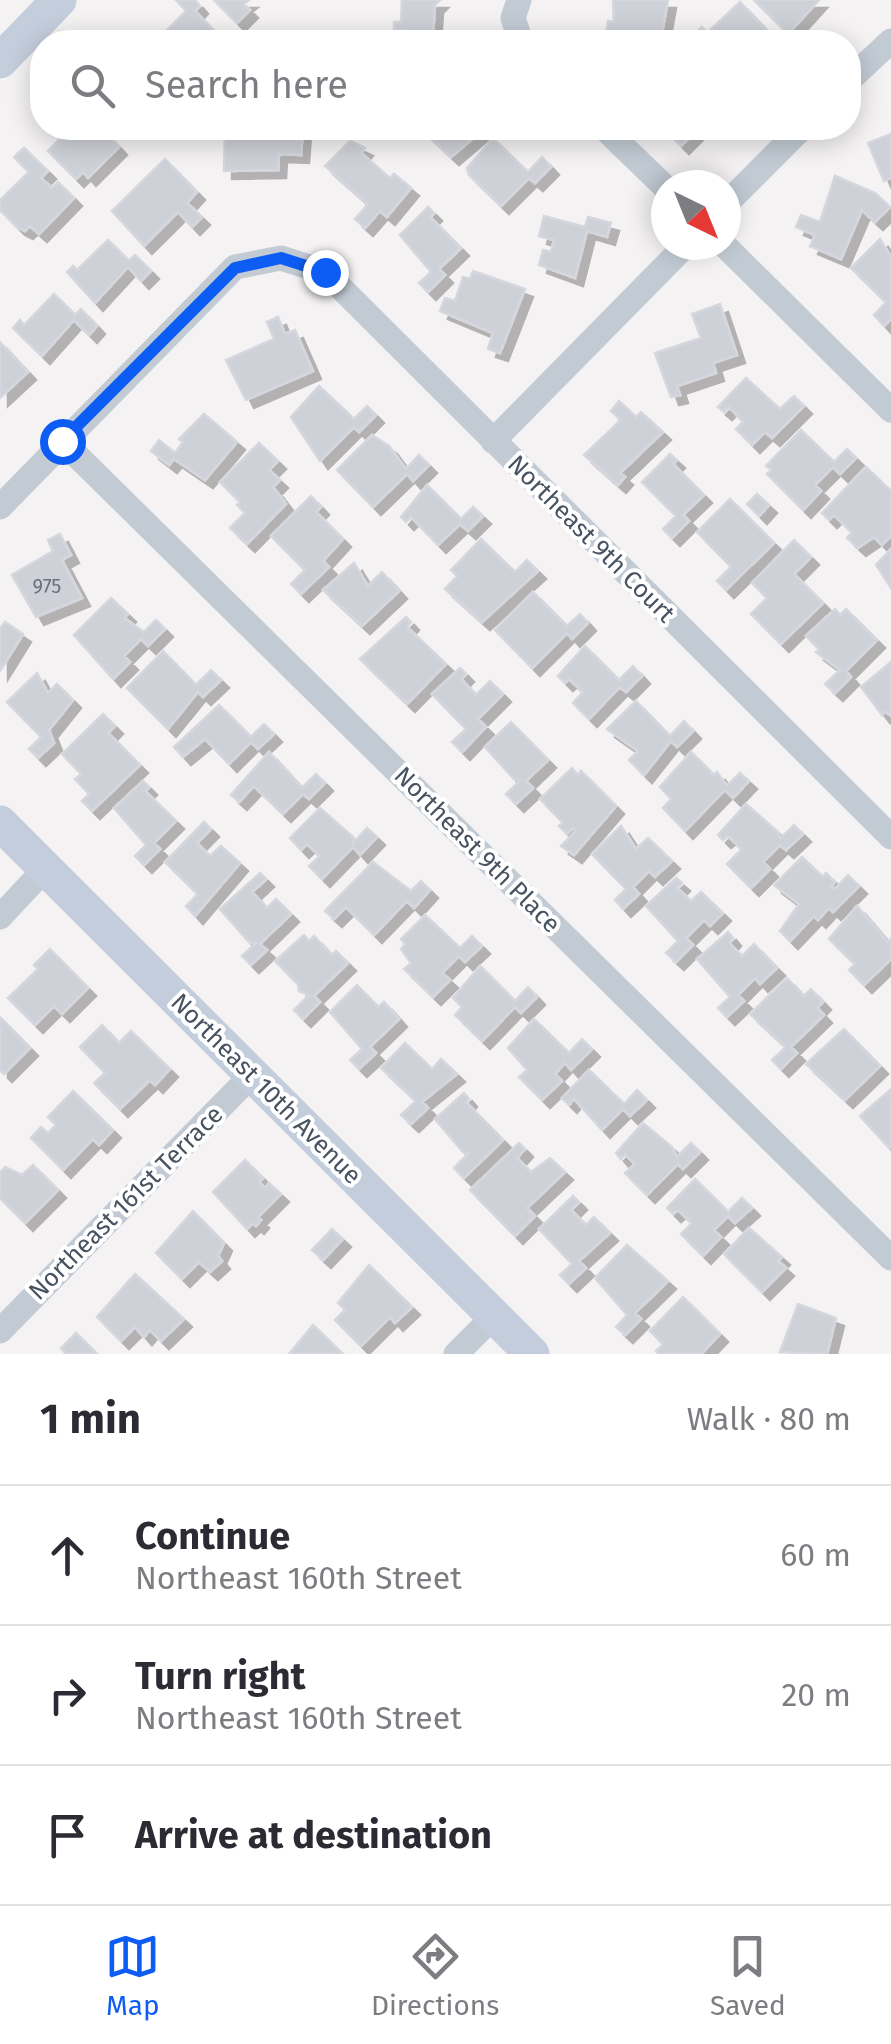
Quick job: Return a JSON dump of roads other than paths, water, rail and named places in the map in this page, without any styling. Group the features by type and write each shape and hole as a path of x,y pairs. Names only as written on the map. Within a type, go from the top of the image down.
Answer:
{"street":[{"path":"0,60 59,0"},
{"path":"861,69 891,41"},
{"path":"616,140 651,173"},
{"path":"741,189 790,140"},
{"name":"Northeast 9th Court","path":"62,441 235,268 281,258 325,272 891,837"},
{"path":"493,442 671,260"},
{"path":"739,260 891,410"},
{"path":"0,507 62,441"},
{"name":"Northeast 9th Place","path":"62,441 891,1258"},
{"name":"Northeast 10th Avenue","path":"0,823 532,1354"},
{"path":"0,916 46,868"},
{"name":"Northeast 161st Terrace","path":"0,1332 252,1075"},
{"path":"456,1354 493,1316"}]}
